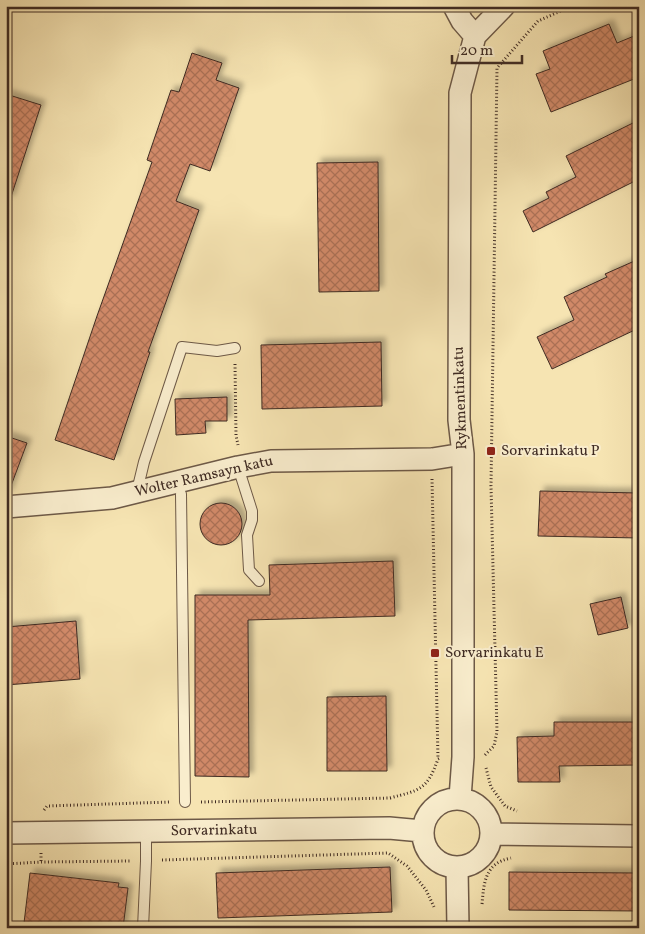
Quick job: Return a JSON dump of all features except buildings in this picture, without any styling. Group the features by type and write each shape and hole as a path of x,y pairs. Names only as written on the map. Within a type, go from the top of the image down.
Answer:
{"street":[{"path":"454,6 462,21 475,36 504,6"},
{"name":"Rykmentinkatu","path":"460,798 473,757 463,454 459,420 460,93 475,36"},
{"name":"Wolter Ramsayn katu","path":"6,507 112,498 238,459 432,459 463,454"},
{"path":"460,798 477,804 488,817 492,834 488,848 475,863 457,868 439,863 426,850 422,831 428,813 444,800 460,798"},
{"name":"Sorvarinkatu","path":"6,833 389,828 422,831"},
{"path":"492,834 639,836"},
{"path":"457,868 458,918"}],"lane":[{"path":"136,492 182,347 216,351 234,348"},
{"path":"238,459 252,511 252,520 247,534 249,570 259,581"},
{"path":"181,494 185,802"},
{"path":"143,928 146,832"}],"path":[{"path":"438,759 473,757 494,746 497,732 491,486 497,68 538,22 572,6"},
{"path":"234,348 238,459"},
{"path":"41,862 41,814 47,806 390,798 418,791 432,777 438,759 432,459"},
{"path":"473,757 505,806 520,812"},
{"path":"6,864 388,853 407,866 426,890 434,909 458,918 481,909 484,877 501,860 520,856"}],"place":[{"name":"Sorvarinkatu P","path":"491,451"},
{"name":"Sorvarinkatu E","path":"435,653"}]}
